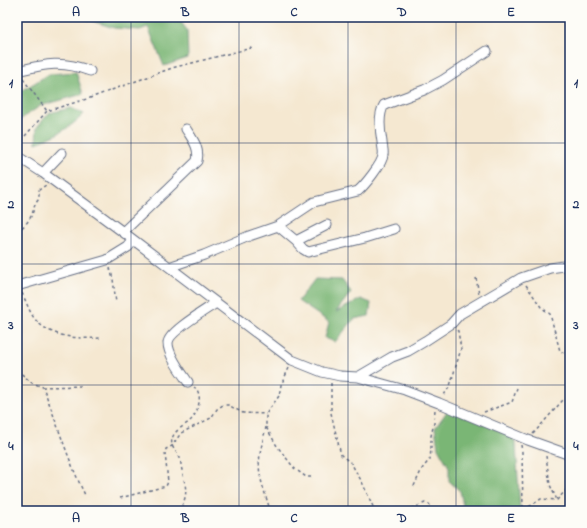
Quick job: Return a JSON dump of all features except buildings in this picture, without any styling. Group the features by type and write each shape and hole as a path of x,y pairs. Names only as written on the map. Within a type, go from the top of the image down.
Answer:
{"street":[{"path":"169,267 278,226 314,202 350,193 362,187 381,161 383,155 381,110 384,105 424,90 443,80 487,51"},
{"path":"17,71 62,63 90,71"},
{"path":"123,232 197,161 199,153 196,144 186,129"},
{"path":"44,173 62,153"},
{"path":"17,156 44,173 292,360 331,374 358,377 386,384 437,402 528,440 570,455"},
{"path":"296,241 327,225"},
{"path":"278,226 308,252 365,238 394,229"},
{"path":"18,286 107,260 128,247 133,240"},
{"path":"358,377 392,357 425,341 451,324 460,314 480,304 521,278 550,268 570,265"},
{"path":"188,382 172,357 168,343 169,337 177,329 216,303"}],"path":[{"path":"17,146 48,111 90,98 172,68 255,46"},
{"path":"17,71 48,111"},
{"path":"17,231 22,228 32,214 33,205 39,200 39,190 52,180"},
{"path":"107,260 113,279 116,304"},
{"path":"476,278 480,304"},
{"path":"521,278 541,307 550,314 560,351 567,354 570,352"},
{"path":"18,286 34,318 46,330 66,336 85,339 101,338"},
{"path":"414,486 422,469 430,459 431,436 437,402 450,386 461,349 458,331 451,324"},
{"path":"270,511 259,472 261,448 266,427 266,414 279,396 281,385 292,360"},
{"path":"17,370 32,384 43,387 81,386"},
{"path":"331,374 331,412 341,455 351,463 362,482 375,511"},
{"path":"179,511 185,501 186,494 180,458 172,446 171,440 174,434 192,419 198,408 200,398 197,389 188,382"},
{"path":"43,387 64,447 85,495"},
{"path":"471,416 512,402 517,388"},
{"path":"528,440 563,400 570,400"},
{"path":"120,498 166,486 168,482 165,453 166,449 172,446 182,433 211,418 217,409 223,405 228,405 243,413 266,414"},
{"path":"266,427 277,446 294,468 306,477 312,477"},
{"path":"519,436 522,452 524,511"},
{"path":"545,446 550,485 557,500"},
{"path":"557,500 570,486"},
{"path":"524,511 541,498 557,500"},
{"path":"406,511 425,503 429,504 434,510"}],"green space":[{"path":"80,17 177,17 187,30 188,58 164,66 148,27 140,30 114,28"},
{"path":"76,72 83,94 40,106 17,122 17,90 23,90 49,74"},
{"path":"71,108 84,114 62,132 36,143 37,127 49,113"},
{"path":"315,279 342,280 351,292 336,312 361,299 371,303 369,316 354,319 335,342 325,338 329,322 298,301"},
{"path":"448,410 512,435 516,445 520,511 464,511 460,491 449,481 449,467 438,448 435,428"}]}
